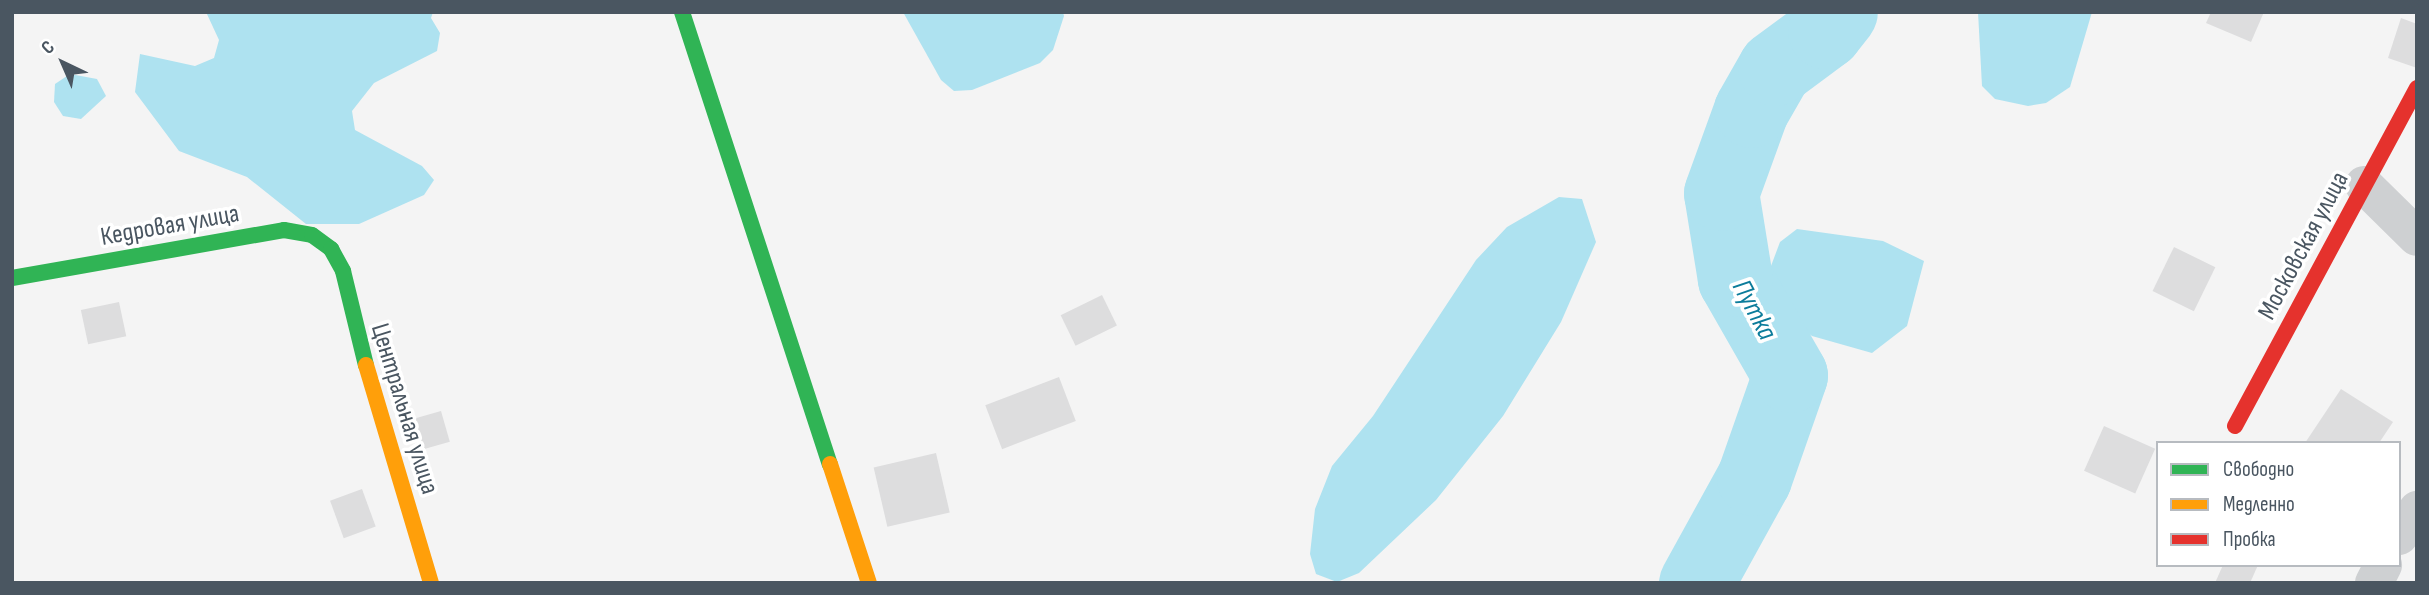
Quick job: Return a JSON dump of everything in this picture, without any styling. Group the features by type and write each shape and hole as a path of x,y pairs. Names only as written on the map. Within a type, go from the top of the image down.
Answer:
{"street":[{"path":"682,12 869,583"},
{"name":"Московская улица","path":"2235,426 2417,88"},
{"path":"2364,185 2417,237"},
{"name":"Кедровая улица","path":"12,278 284,230 312,235 331,249"},
{"name":"Центральная улица","path":"331,249 343,271 376,411 431,583"},
{"path":"2401,533 2417,510"},
{"path":"2374,583 2382,567"}],"water":[{"path":"206,12 433,12 431,18 440,33 437,51 374,83 352,111 355,130 422,166 434,180 424,195 359,224 306,224 247,177 179,151 135,92 140,54 195,66 214,58 219,40"},
{"path":"903,12 1063,12 1064,16 1053,50 1040,63 972,90 954,91 941,80"},
{"path":"1978,12 2092,12 2070,87 2046,103 2028,106 1995,99 1982,86"},
{"path":"70,74 97,79 106,96 81,119 63,116 54,102 55,84"},
{"path":"1559,197 1582,199 1596,242 1561,322 1503,416 1436,500 1359,573 1337,582 1316,574 1310,554 1315,509 1332,466 1373,416 1476,260 1507,227"},
{"path":"1797,229 1883,241 1924,261 1907,326 1872,353 1812,336 1795,323 1770,288 1771,266 1780,242"}],"building":[{"path":"2211,12 2264,12 2251,42 2206,23"},
{"path":"2401,18 2417,24 2417,68 2388,58"},
{"path":"2174,247 2215,267 2194,311 2153,291"},
{"path":"1102,295 1117,326 1076,346 1061,315"},
{"path":"119,302 126,336 88,344 81,310"},
{"path":"1059,377 1076,421 1002,449 985,405"},
{"path":"2341,389 2393,422 2380,441 2306,441"},
{"path":"441,411 450,442 419,451 410,420"},
{"path":"2104,426 2155,449 2135,494 2084,471"},
{"path":"936,453 950,512 887,527 874,467"},
{"path":"362,489 376,527 344,538 330,501"},
{"path":"2222,567 2257,567 2250,583 2215,583"}],"waterway":[{"name":"Путка","path":"1696,583 1754,478 1790,375 1735,279 1721,193 1751,110 1775,68 1825,31 1840,12"}],"traffic: fast":[{"path":"682,12 830,464"},
{"path":"12,278 284,230 312,235 331,249 343,271 366,365"}],"traffic: slow":[{"path":"366,365 431,583"},
{"path":"830,464 869,583"}],"traffic: jam":[{"path":"2235,426 2417,88"}]}
